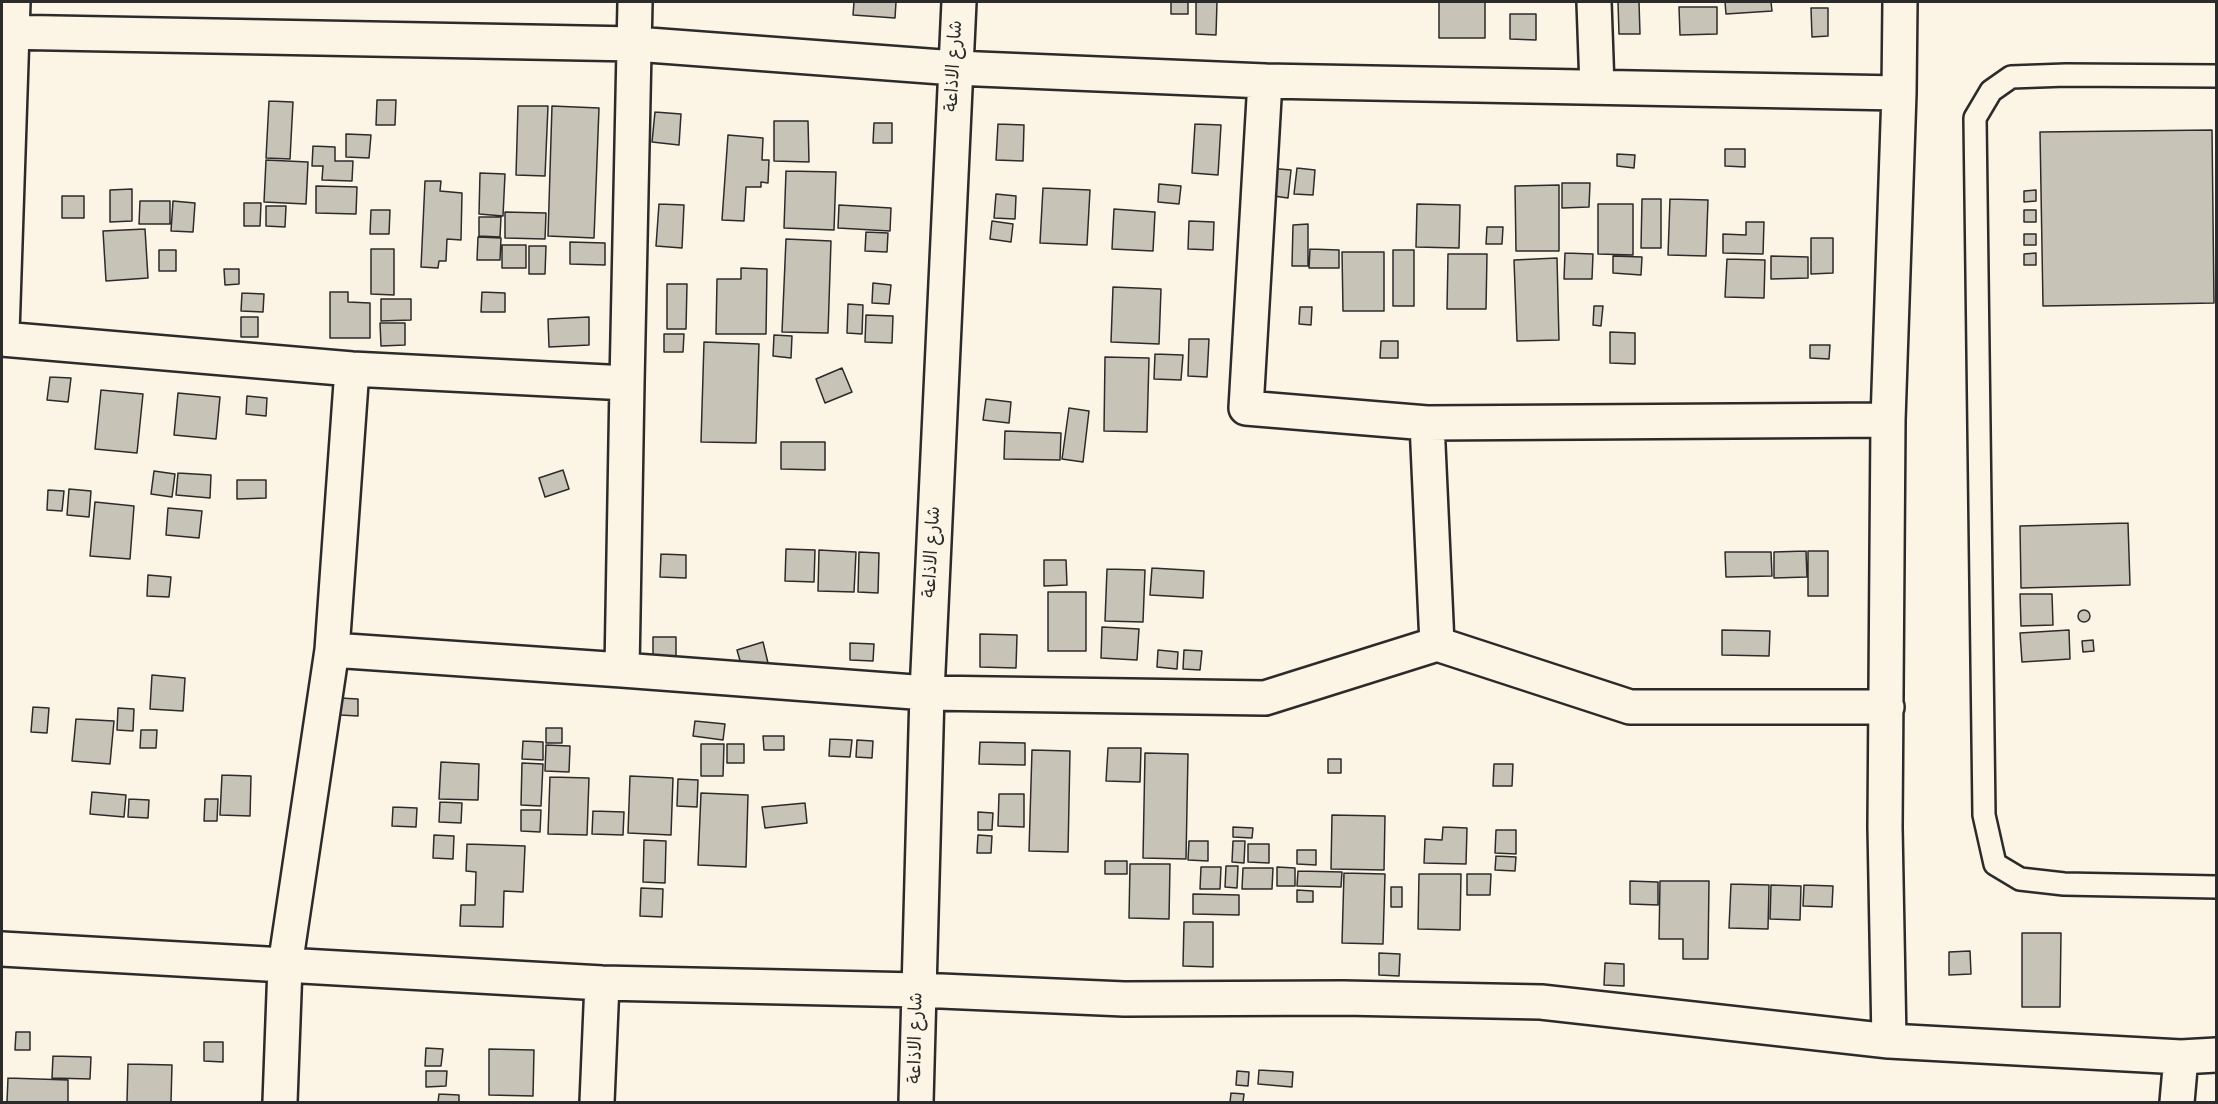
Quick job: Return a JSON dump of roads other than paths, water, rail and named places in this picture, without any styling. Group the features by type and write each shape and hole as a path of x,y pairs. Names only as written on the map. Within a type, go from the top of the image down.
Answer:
{"street":[{"path":"621,670 635,2"},
{"name":"شارع الاذاعة","path":"916,1102 927,693 959,2"},
{"path":"1593,2 1597,87"},
{"path":"1889,1041 1885,827 1888,420 1900,2"},
{"path":"2,333 9,22 635,44 955,68 1265,81 1899,93"},
{"path":"1265,81 1246,408 1427,423 1888,420"},
{"path":"2,339 352,369 627,383"},
{"path":"280,1102 285,966 332,650 352,369"},
{"path":"1427,423 1437,644"},
{"path":"332,650 927,693 1265,698 1437,644 1630,707 1887,707"},
{"path":"2,949 602,983 918,990 1124,999 1342,998 1542,1002 1889,1041 2181,1057 2217,1055"},
{"path":"597,1102 602,983"},
{"path":"2177,1102 2181,1057"}],"lane":[{"path":"2217,76 2066,75 2011,78 1990,91 1975,118 1984,815 1995,864 2020,879 2064,884 2217,887"}]}
